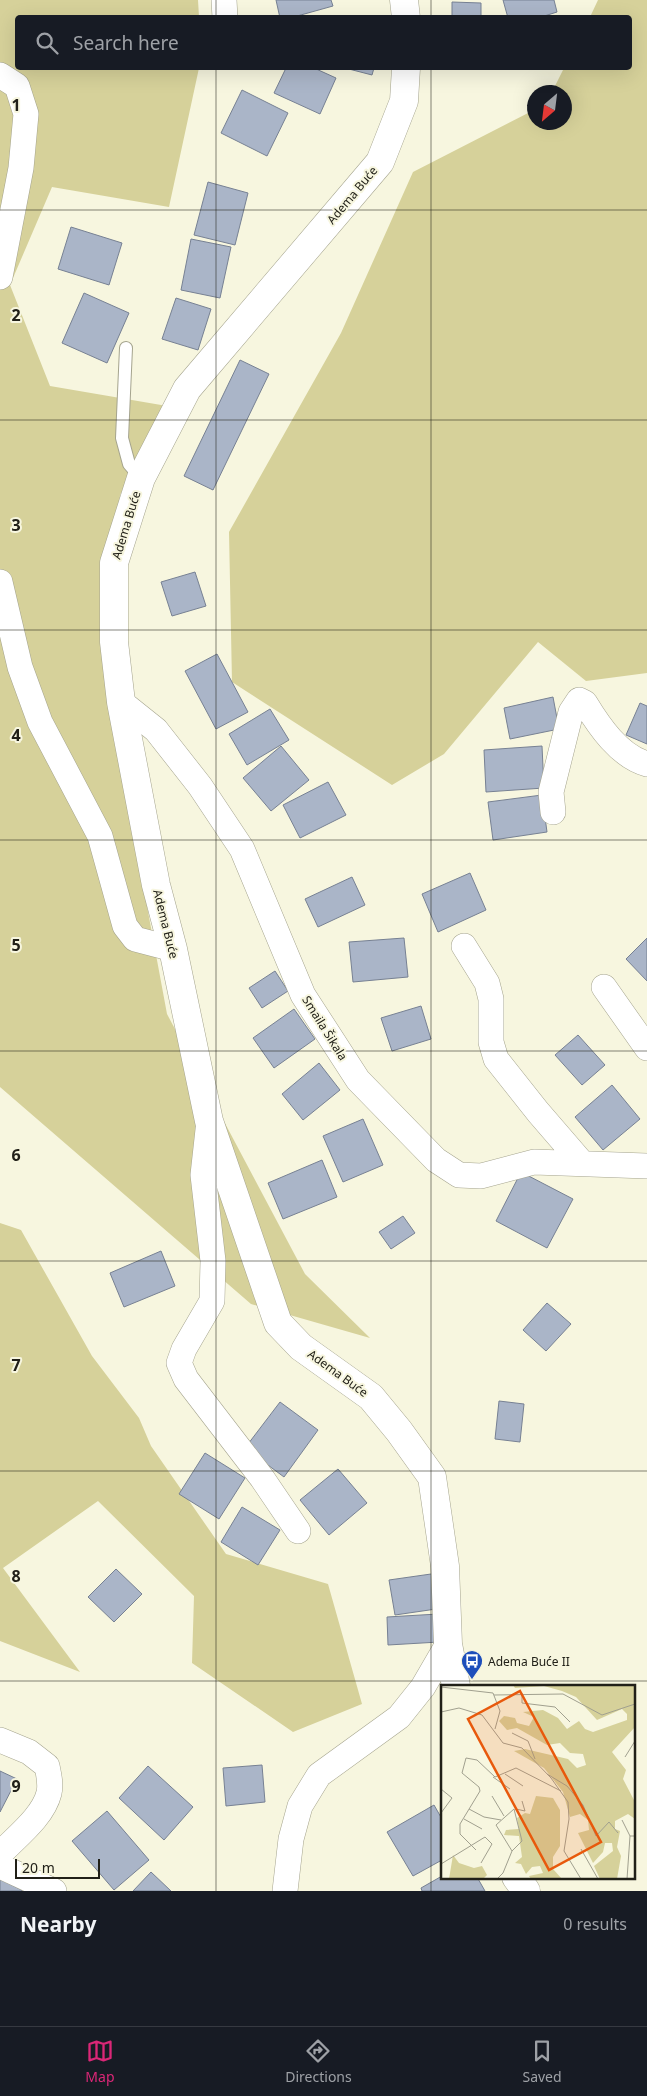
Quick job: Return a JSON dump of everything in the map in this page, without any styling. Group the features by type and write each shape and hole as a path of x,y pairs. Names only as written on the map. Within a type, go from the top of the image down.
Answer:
{"street":[{"path":"224,0 225,15"},
{"path":"404,0 406,15"},
{"name":"Adema Buće","path":"406,70 404,101 380,162 187,389 141,478 114,564 114,642 121,702 156,885 173,949 209,1121 278,1323 301,1347 371,1397 432,1477 445,1566 448,1644 456,1685"},
{"path":"0,75 17,86 26,114 21,168 0,277"},
{"path":"0,582 20,667 40,722 100,836 125,926 135,939 173,949"},
{"path":"554,812 551,792 571,712 579,700 585,702 613,742 634,760 647,764"},
{"name":"Smaila Šikala","path":"121,702 156,730 200,786 242,849 303,995 358,1080 436,1160 460,1175 481,1176 534,1162 647,1166"},
{"path":"464,946 487,983 491,998 491,1042 496,1059 582,1163"},
{"path":"604,987 647,1048"},
{"name":"Adema Buće","path":"209,1121 203,1175 213,1261 212,1301 184,1349 179,1363 186,1378 262,1478 298,1531"},
{"path":"285,1891 291,1839 300,1806 319,1775 399,1716 423,1687 448,1644"},
{"path":"0,1740 29,1752 47,1766 50,1782 49,1795 39,1813 0,1854"},
{"path":"0,1866 54,1891"},
{"path":"517,1878 526,1891"}],"lane":[{"path":"126,348 122,438 129,464 141,478"}],"shaded area":[{"path":"0,0 198,0 199,15 15,15 15,70 199,70 169,207 52,187 10,285 50,386 167,406 120,495 105,680 167,1014 305,1274 370,1338 251,1304 0,1087"},
{"path":"598,0 647,0 647,673 586,681 538,642 444,754 392,785 232,682 229,532 341,333 413,172 527,114 527,130 572,130 572,85 556,85 563,70 632,70 632,15 591,15"},
{"path":"0,1223 21,1230 92,1356 139,1418 151,1446 226,1554 328,1584 362,1704 293,1732 192,1663 194,1596 98,1501 3,1568 80,1672 0,1641"}],"building":[{"path":"276,0 331,0 333,6 301,15 279,15"},
{"path":"503,0 554,0 557,12 548,15 507,15"},
{"path":"452,2 481,3 481,15 452,15"},
{"path":"285,70 318,70 336,78 320,114 274,93"},
{"path":"353,70 373,70 372,75"},
{"path":"242,90 288,113 267,156 221,133"},
{"path":"208,182 248,193 235,245 194,235"},
{"path":"71,227 122,243 109,285 58,269"},
{"path":"191,239 231,247 220,298 181,290"},
{"path":"84,293 129,313 107,363 62,343"},
{"path":"176,298 211,309 198,350 162,339"},
{"path":"240,360 269,374 213,490 184,476"},
{"path":"195,572 206,606 172,616 161,582"},
{"path":"217,654 248,712 216,729 185,671"},
{"path":"553,697 559,729 510,739 504,708"},
{"path":"640,703 647,706 647,744 626,735"},
{"path":"270,709 289,740 247,765 229,734"},
{"path":"281,746 309,780 271,811 243,778"},
{"path":"542,746 544,788 486,792 484,750"},
{"path":"328,782 346,815 300,838 283,805"},
{"path":"542,795 547,832 493,840 488,802"},
{"path":"470,873 486,910 438,932 422,894"},
{"path":"352,877 365,905 318,927 305,899"},
{"path":"404,938 408,977 353,982 349,942"},
{"path":"647,938 647,981 626,959"},
{"path":"275,971 288,991 262,1008 249,988"},
{"path":"421,1006 431,1039 392,1051 381,1018"},
{"path":"294,1009 315,1039 274,1068 253,1038"},
{"path":"578,1035 605,1065 582,1085 555,1055"},
{"path":"319,1063 340,1090 303,1120 282,1094"},
{"path":"612,1085 640,1119 603,1150 575,1117"},
{"path":"363,1119 383,1165 343,1182 323,1136"},
{"path":"322,1160 337,1197 283,1219 268,1183"},
{"path":"521,1172 573,1199 547,1248 496,1221"},
{"path":"403,1216 415,1233 391,1249 379,1232"},
{"path":"161,1251 175,1286 124,1307 110,1273"},
{"path":"547,1303 571,1324 546,1351 523,1330"},
{"path":"499,1401 524,1404 520,1442 495,1439"},
{"path":"280,1402 318,1430 284,1477 245,1448"},
{"path":"205,1453 245,1478 219,1519 179,1494"},
{"path":"338,1469 367,1503 329,1535 300,1500"},
{"path":"242,1507 280,1530 258,1565 221,1542"},
{"path":"116,1569 142,1594 114,1622 88,1597"},
{"path":"438,1573 443,1608 395,1615 389,1580"},
{"path":"438,1614 439,1642 388,1645 387,1617"},
{"path":"262,1765 265,1802 226,1806 223,1768"},
{"path":"148,1766 193,1807 164,1840 119,1798"},
{"path":"0,1771 17,1779 0,1812"},
{"path":"434,1805 441,1817 441,1861 413,1876 387,1832"},
{"path":"107,1811 149,1860 114,1890 72,1841"},
{"path":"151,1872 171,1891 133,1891"},
{"path":"441,1877 478,1878 485,1891 422,1891 421,1888"},
{"path":"0,1879 22,1890 22,1891 0,1891"}],"place":[{"name":"Adema Buće II","path":"472,1680"}]}
